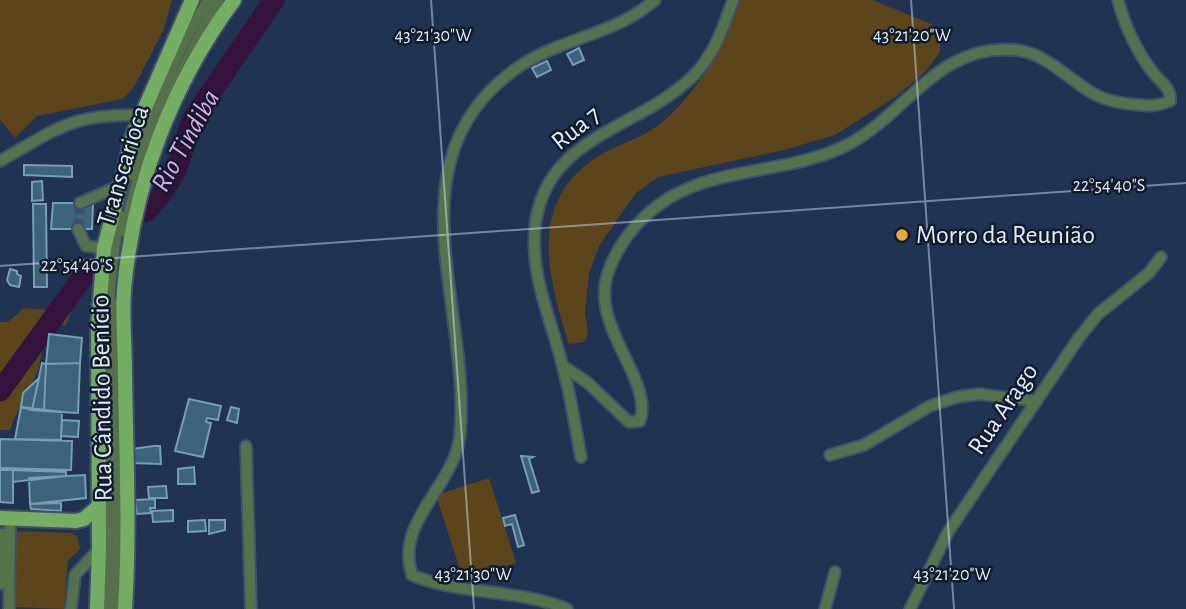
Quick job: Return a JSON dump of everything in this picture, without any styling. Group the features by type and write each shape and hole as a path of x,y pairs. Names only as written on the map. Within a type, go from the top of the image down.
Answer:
{"main road":[{"name":"Rua Cândido Benício","path":"96,609 99,543 98,326 104,248 117,187 140,115 192,0"},
{"name":"Rua Cândido Benício","path":"125,609 128,558 124,292 132,232 157,140 170,106 213,29 234,0"},
{"path":"4,518 76,521 84,519 99,506"},
{"path":"76,521 99,543"}],"street":[{"name":"Transcarioca","path":"106,609 110,543 107,311 114,244 124,191 142,135 171,69 208,0"},
{"name":"Transcarioca","path":"115,609 119,541 116,322 122,253 129,213 150,139 178,76 219,0"},
{"path":"567,609 527,596 435,585 412,575 406,558 413,530 450,470 460,435 460,391 443,216 445,175 466,120 481,99 499,82 538,56 626,21 655,0"},
{"name":"Rua 7","path":"581,457 563,366 537,276 535,228 541,200 552,178 589,141 678,89 695,75 709,56 733,0"},
{"path":"563,366 587,383 629,422 640,421 641,403 610,326 604,297 608,271 617,252 641,220 658,205 685,190 722,178 800,162 852,142 956,59 978,52 1015,50 1043,59 1099,97 1123,103 1159,106 1170,101 1169,90 1154,73 1131,37 1118,0"},
{"path":"0,162 68,122 103,115 140,115"},
{"path":"80,203 117,187"},
{"path":"78,229 86,246 104,248"},
{"name":"Rua Arago","path":"910,609 948,532 1098,314 1149,273 1161,257"},
{"path":"830,455 864,445 930,406 957,397 979,394 1037,401"},
{"path":"246,446 251,609"},
{"path":"0,584 4,518"},
{"path":"4,518 9,609"},
{"path":"71,609 75,575 99,543"},
{"path":"825,609 835,572"}],"shaded area":[{"path":"0,0 172,0 164,29 134,87 123,99 37,116 15,138 0,120"},
{"path":"736,0 873,0 931,24 940,36 940,52 926,71 897,96 835,135 784,150 658,177 636,193 599,246 589,273 585,313 588,333 584,342 569,344 554,292 550,265 552,216 562,193 578,172 602,154 652,130 680,105 701,78 718,49"},
{"path":"24,308 71,312 66,325 55,324 50,333 34,380 10,430 0,430 0,322 8,322"},
{"path":"489,478 516,563 463,579 436,495"},
{"path":"15,531 71,533 78,537 80,549 68,561 64,609 12,607"}],"building":[{"path":"579,48 584,60 573,65 567,54"},
{"path":"547,61 551,70 537,77 532,68"},
{"path":"24,165 72,166 72,177 24,175"},
{"path":"42,181 43,200 32,201 32,182"},
{"path":"53,203 93,203 92,229 51,229"},
{"path":"33,204 46,204 47,287 34,287"},
{"path":"10,269 21,276 19,287 10,285 7,280"},
{"path":"49,334 82,338 80,363 46,364"},
{"path":"42,363 46,364 44,411 32,410"},
{"path":"80,363 78,413 44,411 46,364"},
{"path":"39,378 32,410 21,407 23,393"},
{"path":"189,399 221,406 218,420 207,418 206,422 211,423 203,457 175,451"},
{"path":"21,407 62,412 61,440 15,439"},
{"path":"231,407 239,409 237,423 227,420"},
{"path":"62,420 79,421 78,437 61,436"},
{"path":"0,439 72,441 71,470 0,468"},
{"path":"160,446 161,464 132,463 131,449"},
{"path":"521,456 533,457 529,459 539,491 532,493"},
{"path":"194,467 195,484 178,484 178,469"},
{"path":"0,470 13,470 13,503 0,502"},
{"path":"13,470 66,472 66,476 13,482"},
{"path":"85,475 86,498 30,504 29,478"},
{"path":"166,486 167,498 149,498 148,487"},
{"path":"155,499 155,508 150,508 151,513 137,514 135,500"},
{"path":"61,503 61,511 31,509 30,504"},
{"path":"173,510 173,521 153,522 152,511"},
{"path":"515,515 524,545 518,547 512,524 505,526 503,518"},
{"path":"205,520 206,531 188,532 188,521"},
{"path":"209,520 225,520 225,530 209,534"}],"waterway":[{"name":"Rio Tindiba","path":"146,212 163,192 178,166 192,120 274,0"},
{"name":"Rio Tindiba","path":"0,391 83,277"}],"tunnel":[{"path":"78,229 80,203"}],"place":[{"name":"Morro da Reunião","path":"902,235"}]}
